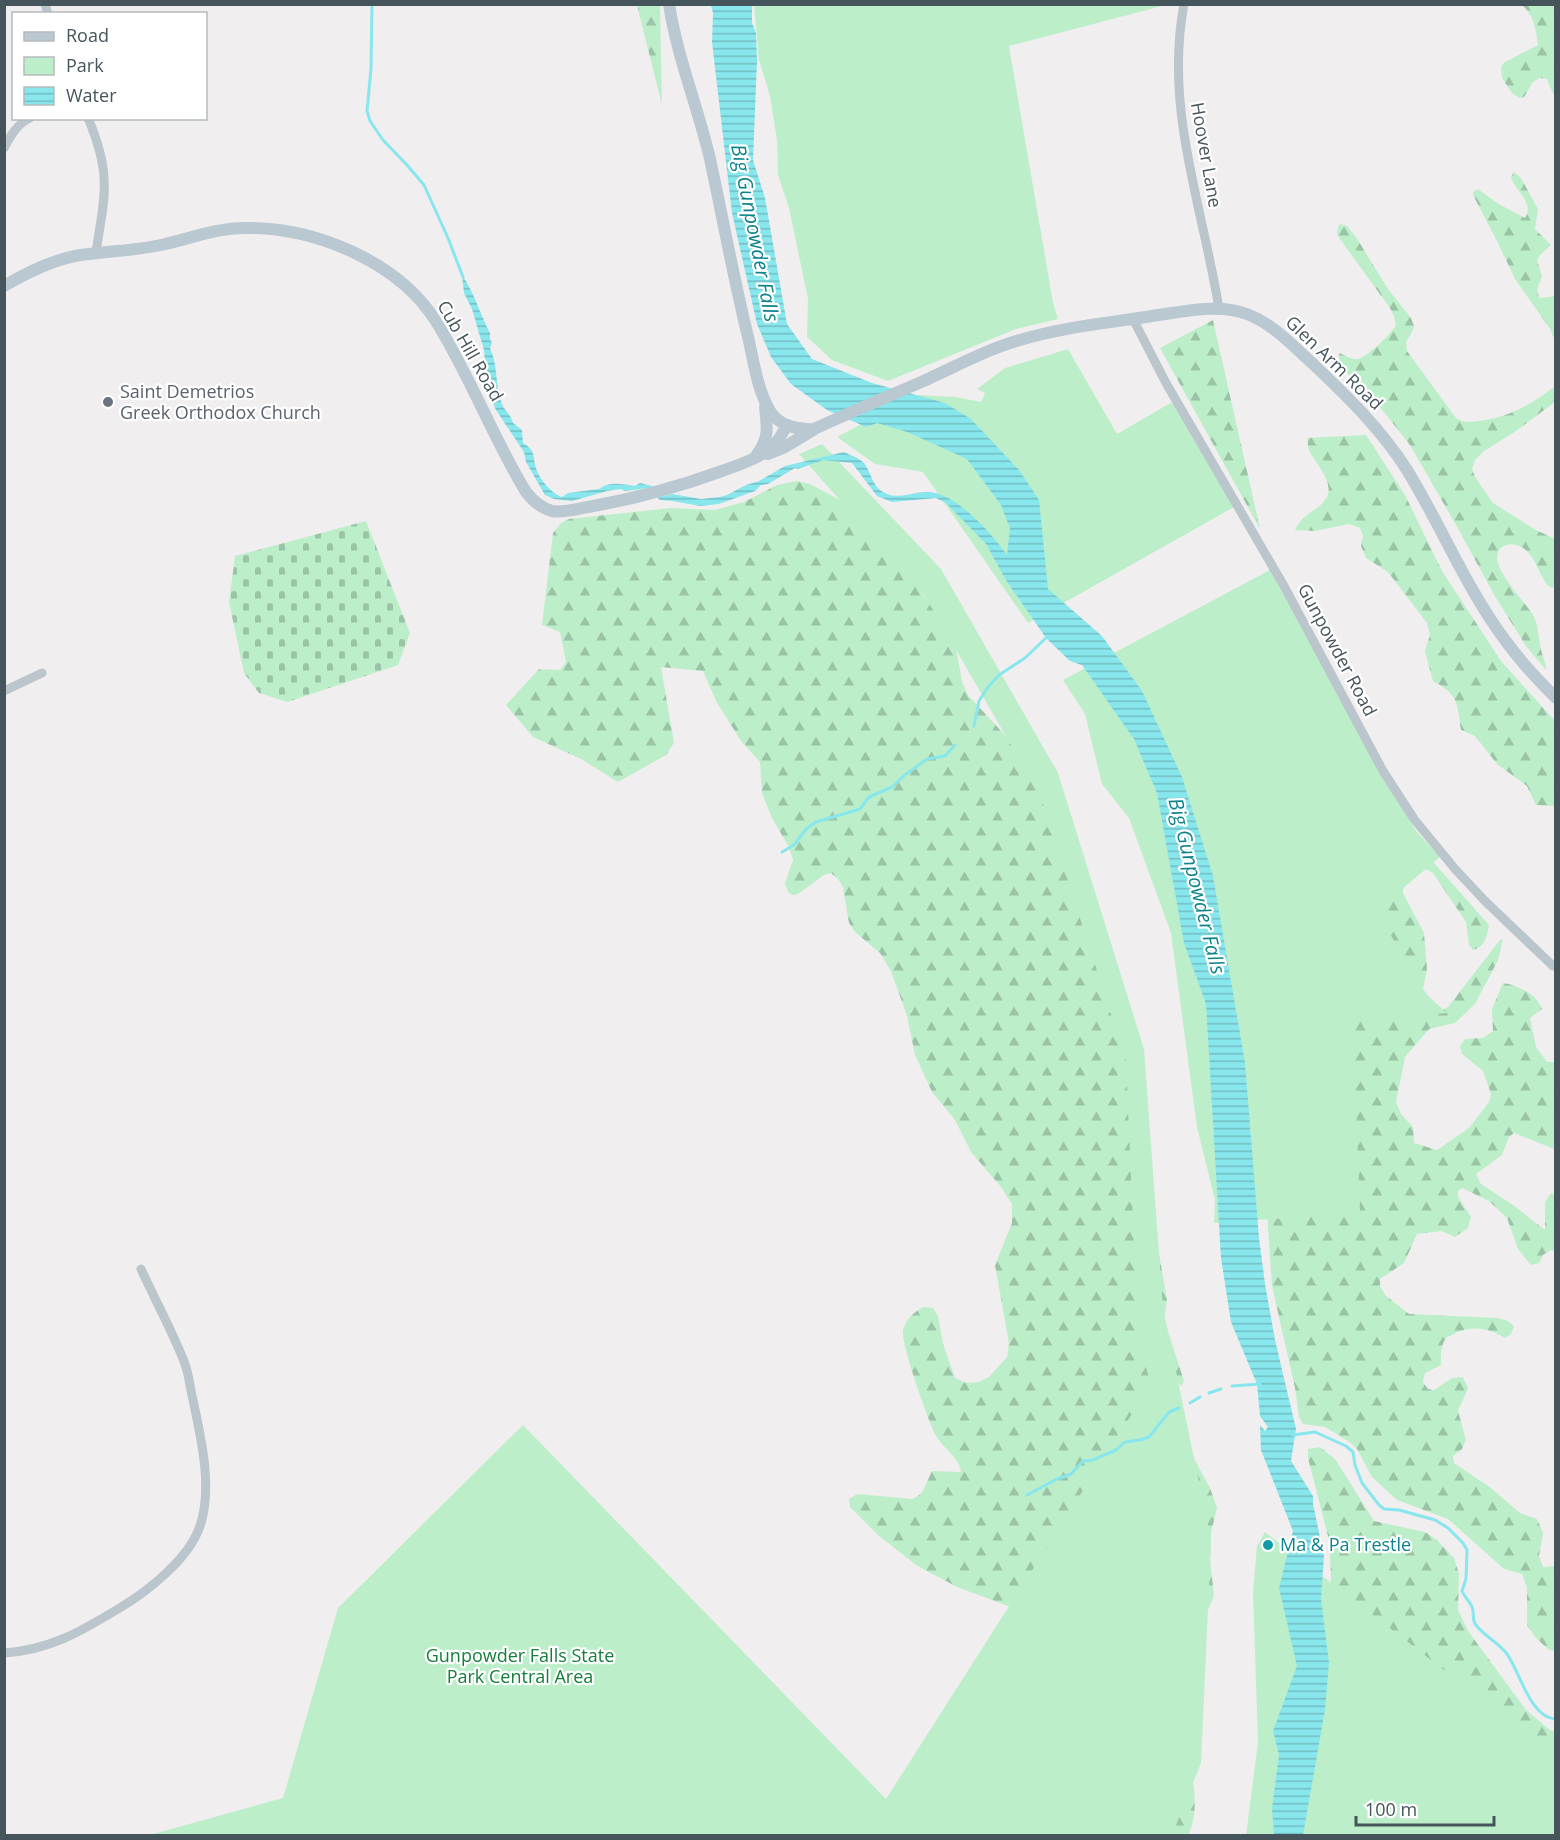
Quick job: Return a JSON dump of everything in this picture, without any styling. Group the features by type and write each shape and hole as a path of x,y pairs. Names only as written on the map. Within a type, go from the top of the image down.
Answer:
{"main road":[{"path":"669,4 676,39 709,158 743,316 764,400 767,430 765,444 754,459"},
{"name":"Cub Hill Road","path":"4,286 57,261 96,253 160,245 227,230 277,230 319,240 358,255 380,266 406,285 437,322 512,467 533,500 544,508 559,511 656,493 754,459 776,444 787,425"},
{"name":"Glen Arm Road","path":"754,459 783,448 820,427 973,357 1020,340 1072,328 1188,311 1219,309 1237,311 1274,329 1341,390 1380,432 1408,472 1493,623 1523,664 1556,698"},
{"path":"764,400 773,416 787,425 802,430 820,427"}],"street":[{"name":"Hoover Lane","path":"1184,4 1178,56 1181,119 1191,181 1210,259 1219,309"},
{"path":"4,148 13,132 26,120"},
{"path":"89,120 103,163 104,178 104,202 96,253"},
{"name":"Gunpowder Road","path":"1132,319 1166,383 1284,586 1383,771 1414,819 1485,902 1553,966"},
{"path":"4,691 42,673"},
{"path":"4,1653 23,1652 75,1635 131,1602 179,1560 192,1544 200,1526 206,1497 202,1440 185,1365 141,1269"}],"green space":[{"path":"637,5 660,5 662,105"},
{"path":"754,5 1166,5 1009,46 1053,303 1058,319 1016,329 888,381 832,360 807,337 808,299 789,208 778,175 777,140 770,96 759,60"},
{"path":"1522,5 1555,5 1555,95 1547,79 1540,78 1533,82 1524,97 1519,98 1512,93 1502,78 1501,69 1505,62 1538,45 1532,18"},
{"path":"1514,172 1521,178 1538,209 1535,229 1551,245 1537,260 1542,276 1537,289 1539,297 1555,296 1555,341 1550,329 1515,279 1473,195 1473,192 1478,189 1497,203 1525,218 1528,207 1511,177"},
{"path":"1340,224 1347,226 1356,237 1388,289 1411,318 1414,326 1406,342 1407,351 1456,418 1470,422 1500,417 1538,399 1555,386 1555,402 1484,451 1475,460 1472,469 1493,503 1555,539 1554,587 1552,588 1545,581 1528,552 1521,547 1506,545 1499,551 1497,559 1507,580 1534,617 1546,670 1526,646 1496,598 1410,445 1384,412 1342,368 1339,353 1353,359 1361,358 1379,345 1396,325 1390,308 1337,235"},
{"path":"1213,320 1260,529 1160,348"},
{"path":"1068,349 1117,434 1174,401 1234,507 1028,623 923,472 875,464 837,437 917,395 955,397 981,402 985,393 977,389 1005,368"},
{"path":"1366,435 1405,495 1442,571 1501,661 1555,721 1555,806 1536,805 1527,786 1497,764 1475,736 1461,730 1455,701 1448,691 1433,681 1425,651 1430,635 1427,623 1388,572 1366,558 1361,546 1363,536 1360,528 1349,524 1315,531 1295,530 1302,519 1322,504 1328,493 1326,479 1310,453 1307,438"},
{"name":"Gunpowder Falls State Park Central Area","path":"822,444 941,569 1058,773 1144,1049 1163,1308 1211,1541 1201,1763 1172,1835 146,1836 283,1798 338,1608 523,1425 886,1799 1151,1384 1138,1341 1126,1061 1041,797 925,596 799,454"},
{"path":"797,481 810,484 863,515 941,618 955,642 962,682 968,695 1033,766 1076,852 1144,1121 1143,1161 1167,1300 1164,1319 1184,1381 1181,1386 1175,1377 1191,1453 1210,1488 1217,1508 1211,1532 1210,1559 1214,1596 1200,1629 1191,1770 1194,1812 1188,1835 876,1835 1019,1610 957,1587 916,1565 878,1535 850,1507 849,1499 857,1494 913,1499 922,1493 932,1471 961,1472 957,1461 935,1434 910,1366 903,1331 908,1320 916,1312 923,1307 933,1308 938,1316 943,1344 955,1378 966,1383 979,1382 989,1377 1007,1357 1009,1343 995,1265 1012,1223 1012,1204 1001,1187 971,1152 955,1120 932,1092 915,1055 907,1016 891,971 880,953 855,932 849,923 843,887 838,879 831,873 824,875 798,894 793,895 788,892 785,883 793,860 789,847 772,818 762,793 760,762 741,741 716,701 703,671 661,667 674,743 666,755 618,782 581,759 533,737 506,705 539,669 560,670 566,662 560,632 542,625 553,533 561,523 569,519 671,508 715,510 744,502 777,485"},
{"path":"366,521 410,633 398,665 287,702 259,693 244,673 229,602 235,556"},
{"path":"1270,570 1398,802 1417,832 1440,857 1376,911 1427,995 1447,1013 1351,1022 1360,1213 1214,1223 1215,1200 1197,1127 1171,933 1129,818 1102,784 1085,714 1063,680"},
{"path":"1410,836 1489,925 1483,944 1473,950 1469,945 1466,922 1433,873 1423,868 1404,880 1403,893 1424,933 1427,969 1423,989 1434,1006 1443,1010 1448,1007 1503,939 1498,960 1475,1004 1455,1023 1429,1029 1405,1057 1396,1102 1401,1114 1413,1127 1414,1143 1437,1150 1469,1128 1489,1102 1491,1094 1483,1071 1462,1054 1460,1046 1465,1039 1483,1038 1493,1031 1492,1009 1503,983 1520,988 1536,999 1542,1009 1530,1018 1536,1047 1547,1062 1555,1062 1555,1148 1514,1133 1509,1137 1502,1155 1476,1174 1481,1184 1545,1230 1545,1202 1553,1193 1556,1202 1555,1251 1551,1250 1543,1255 1539,1263 1531,1265 1518,1249 1507,1218 1489,1201 1462,1188 1458,1191 1458,1197 1471,1217 1468,1228 1455,1237 1441,1231 1417,1234 1404,1263 1380,1279 1380,1286 1385,1295 1409,1314 1498,1318 1514,1326 1511,1334 1505,1338 1487,1330 1475,1328 1447,1337 1442,1347 1441,1365 1425,1373 1423,1382 1428,1389 1434,1390 1452,1378 1463,1377 1468,1388 1458,1411 1466,1440 1462,1449 1453,1456 1454,1463 1491,1488 1520,1513 1537,1519 1543,1533 1539,1556 1543,1567 1555,1566 1555,1651 1549,1650 1536,1638 1527,1625 1527,1588 1522,1574 1504,1569 1448,1519 1397,1500 1372,1477 1357,1449 1348,1441 1325,1427 1303,1424 1299,1417 1295,1388 1272,1286 1262,1138"},
{"path":"1320,1447 1335,1459 1374,1521 1425,1532 1437,1540 1454,1558 1459,1574 1458,1610 1468,1631 1526,1710 1555,1732 1555,1835 1329,1612 1331,1574 1329,1540 1308,1458 1308,1449"},
{"path":"1265,1532 1496,1710 1544,1744 1555,1748 1555,1835 1246,1836 1258,1742 1253,1593 1257,1546"}],"water":[{"name":"Big Gunpowder Falls","path":"711,5 752,5 757,60 753,160 765,198 787,324 812,359 872,383 945,403 971,419 1019,470 1039,500 1048,589 1102,636 1142,691 1182,777 1213,876 1245,1063 1259,1238 1265,1284 1275,1340 1296,1429 1291,1461 1313,1496 1324,1556 1321,1598 1329,1663 1325,1710 1303,1835 1274,1835 1272,1809 1279,1755 1273,1731 1297,1666 1279,1588 1293,1531 1261,1450 1260,1425 1265,1431 1268,1427 1260,1416 1257,1384 1231,1322 1221,1258 1206,1004 1184,943 1157,793 1134,739 1082,665 1070,661 1046,638 1006,580 986,544 946,503 936,498 892,502 877,496 852,463 823,460 795,468 768,484 761,485 755,491 719,504 700,506 660,500 647,488 607,491 572,501 554,499 545,495 526,462 524,452 496,410 490,396 484,350 472,309 464,293 462,275 490,333 492,343 490,348 502,404 513,423 522,430 523,443 533,453 540,477 558,495 562,497 568,493 599,489 612,484 635,486 640,483 656,487 665,496 672,494 701,499 720,497 759,481 785,466 844,452 864,463 875,484 885,493 900,496 926,492 949,498 972,515 1007,555 1010,528 1001,505 967,459 907,432 877,423 866,427 827,410 791,384 771,357 757,324 732,213 712,42"}],"waterway":[{"path":"372,4 371,69 367,111 370,121 383,140 424,185 463,277"},
{"path":"974,726 979,701 988,687 999,675 1025,658 1048,636"},
{"path":"782,852 794,845 806,829 816,822 860,809 869,797 892,787 927,759 945,756 955,745"},
{"path":"1232,1386 1260,1384"},
{"path":"1209,1393 1221,1389"},
{"path":"1190,1403 1200,1397"},
{"path":"1027,1495 1071,1474 1083,1461 1093,1460 1116,1450 1125,1442 1149,1437 1169,1412 1179,1408"},
{"path":"1293,1435 1315,1432 1346,1446 1353,1452 1362,1483 1379,1505 1384,1509 1399,1510 1435,1520 1448,1528 1463,1543 1467,1550 1466,1579 1462,1591 1472,1606 1475,1623 1507,1654 1532,1703 1547,1717 1556,1719"}],"place":[{"name":"Saint Demetrios Greek Orthodox Church","path":"108,402"},
{"name":"Ma & Pa Trestle","path":"1268,1545"}]}
